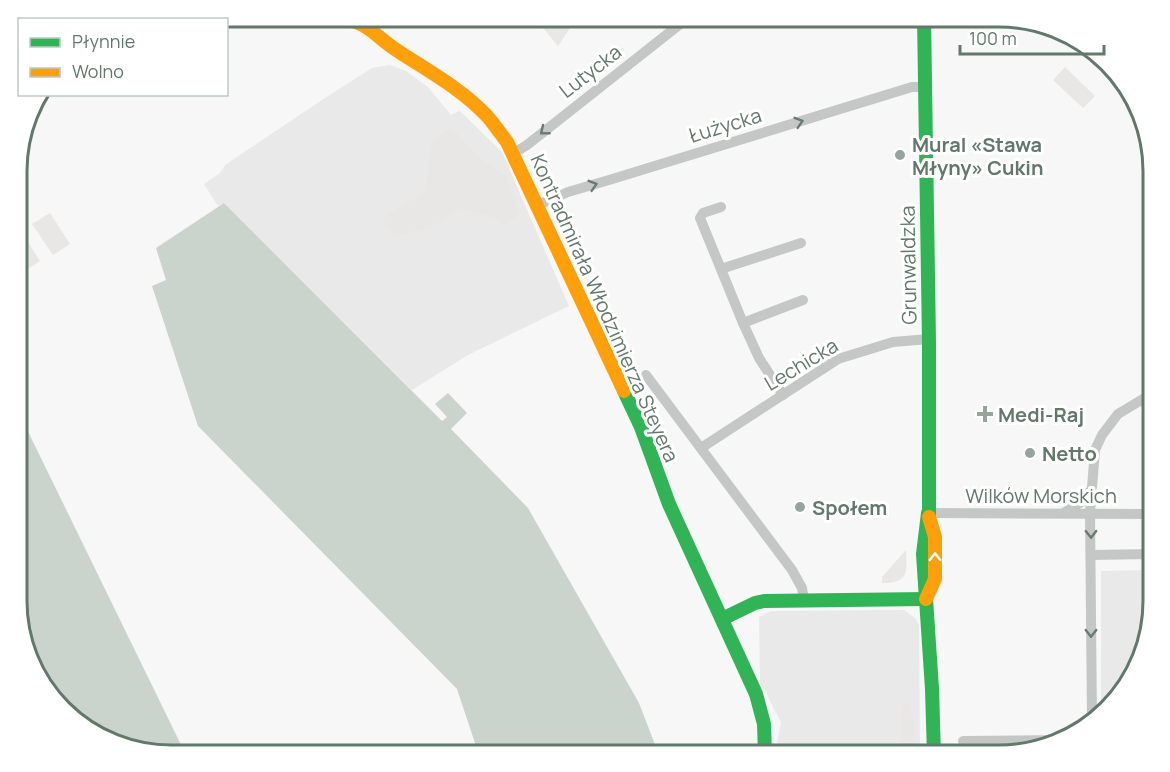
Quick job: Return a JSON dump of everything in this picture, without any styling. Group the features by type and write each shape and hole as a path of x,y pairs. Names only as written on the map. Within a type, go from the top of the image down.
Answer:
{"street":[{"name":"Kontradmirała Włodzimierza Steyera","path":"350,27 367,38 389,45 468,98 488,116 514,153 576,292 641,427 669,504 763,712 765,745"},
{"name":"Lutycka","path":"514,153 675,27"},
{"name":"Grunwaldzka","path":"924,27 929,339 928,513 934,537 935,579 926,599 933,745"},
{"name":"Łużycka","path":"538,205 568,192 912,87 925,87"},
{"path":"721,207 703,213 700,218 759,358 783,395"},
{"path":"721,269 801,243"},
{"path":"743,323 803,300"},
{"name":"Lechicka","path":"701,448 838,359 893,342 929,339"},
{"name":"Kontradmirała Włodzimierza Steyera","path":"646,375 792,570 802,588 804,600"},
{"path":"1092,711 1090,512 1093,464 1102,435 1108,425 1126,408 1143,399"},
{"path":"1062,513 1080,503 1091,490"},
{"name":"Wilków Morskich","path":"928,513 1143,514"},
{"path":"1091,555 1143,554"},
{"path":"722,620 764,601 926,599"},
{"path":"963,741 1036,740"}],"shaded area":[{"path":"541,27 571,27 558,46"},
{"path":"390,65 406,71 428,87 451,115 461,112 502,152 569,306 468,355 412,390 224,203 218,206 204,184 220,173 225,165 372,68"},
{"path":"1065,67 1095,96 1083,108 1053,80"},
{"path":"451,127 480,158 506,176 520,215 503,225 496,218 459,208 436,224 395,237 382,218 425,192 431,143"},
{"path":"224,203 442,421 447,417 435,404 448,393 467,413 451,429 528,508 639,703 655,745 476,745 457,689 198,426 152,286 166,280 156,248"},
{"path":"50,213 70,244 53,255 32,224"},
{"path":"27,240 40,261 27,269"},
{"path":"27,429 181,745 152,744 133,740 99,726 69,703 46,673 32,639 28,620"},
{"path":"906,550 906,571 902,579 882,583 882,577"},
{"path":"1143,570 1143,611 1135,648 1119,681 1101,702 1101,571"},
{"path":"904,610 915,618 919,625 920,745 777,745 781,722 760,682 759,617 771,611"},
{"path":"905,704 910,705 914,729 911,745 899,745 902,708"}],"traffic: fast":[{"path":"924,27 929,517"},
{"path":"624,391 641,427 669,504 756,694 764,724 765,745"},
{"path":"928,513 923,554 934,745"},
{"path":"722,619 764,601 926,599"}],"traffic: slow":[{"path":"367,27 392,47 465,96 495,125 507,142 624,391"},
{"path":"926,599 935,579 935,537 929,517"}],"place":[{"name":"Mural «Stawa Młyny» Cukin","path":"900,155"},
{"name":"Medi-Raj","path":"985,414"},
{"name":"Netto","path":"1030,453"},
{"name":"Społem","path":"800,507"}]}
